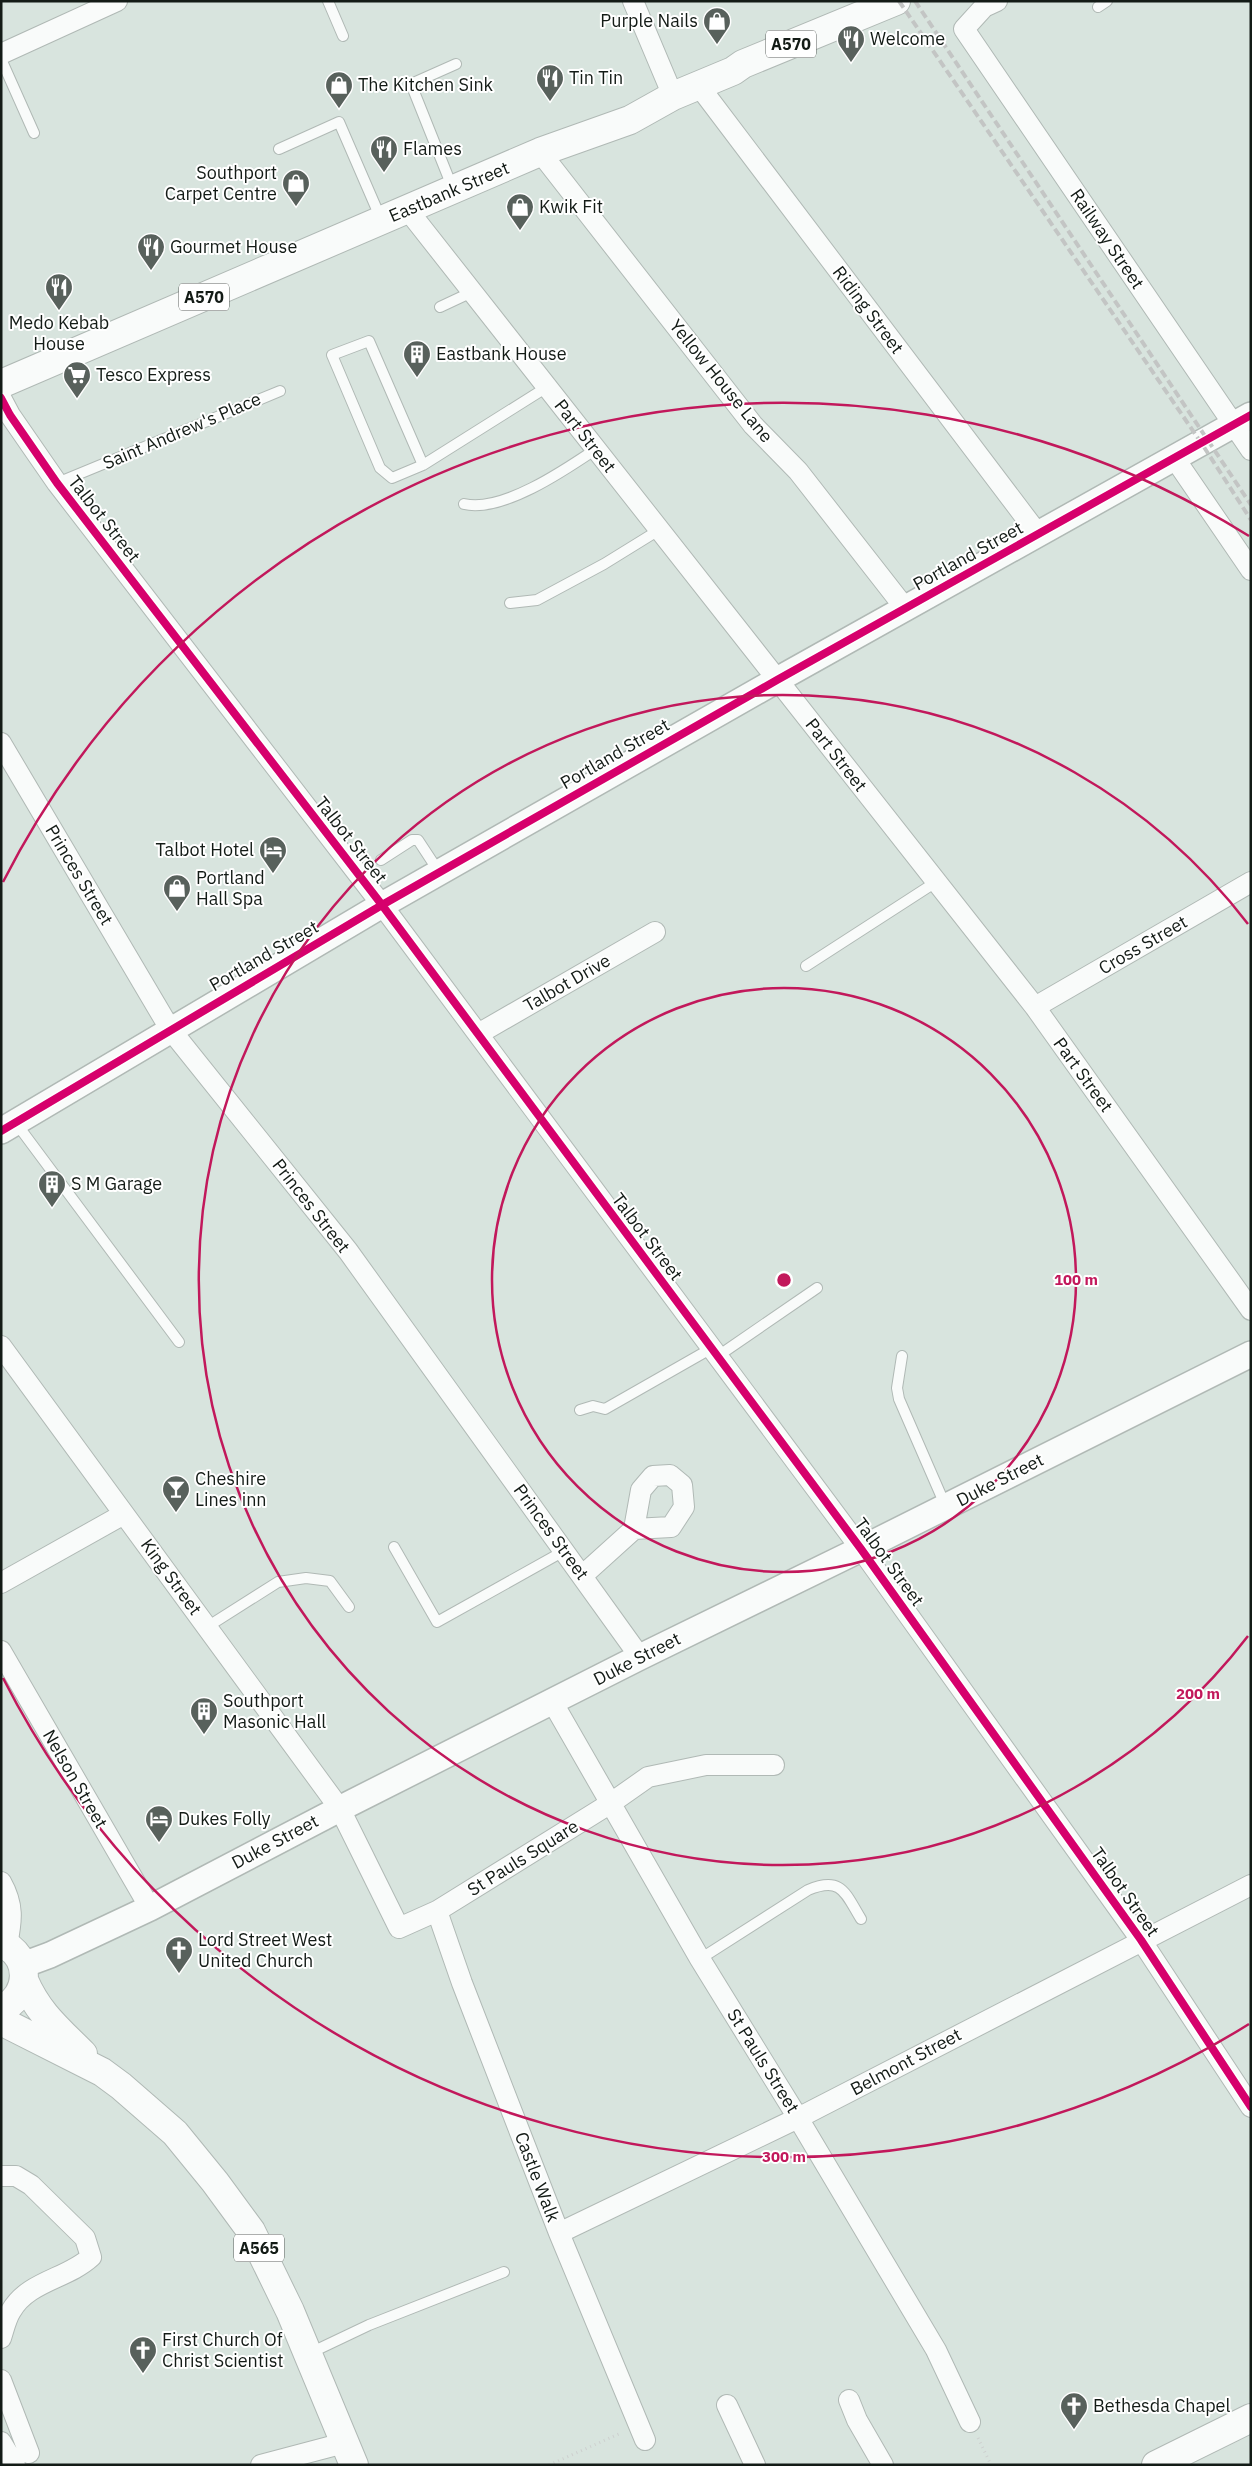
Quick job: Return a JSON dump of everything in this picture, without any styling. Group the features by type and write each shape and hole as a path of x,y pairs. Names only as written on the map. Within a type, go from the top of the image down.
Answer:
{"main road":[{"name":"Eastbank Street","path":"1,384 540,152 630,120 673,96 733,72 744,64 890,3"},
{"path":"1,2009 12,2003 20,1994 14,1958"},
{"name":"A565","path":"14,1958 34,2002 43,2015 102,2072"},
{"name":"A565","path":"1,2021 102,2072 122,2086 175,2133 216,2182 251,2231 290,2310 349,2454"},
{"path":"1156,2465 1251,2418"}],"street":[{"path":"1,54 117,1"},
{"path":"633,1 673,96"},
{"name":"Railway Street","path":"997,1 984,7 964,29 1242,420 1251,450"},
{"name":"Riding Street","path":"699,86 1038,534"},
{"name":"Yellow House Lane","path":"540,152 753,425 798,471 905,608"},
{"name":"Part Street","path":"407,210 1035,1007 1251,1310"},
{"name":"Talbot Street","path":"1,398 10,415 57,483 382,905 861,1549 1141,1940 1251,2108"},
{"name":"Portland Street","path":"8,1127 170,1029 439,872 777,680 1242,420"},
{"path":"1175,459 1251,570"},
{"name":"Princes Street","path":"1,743 170,1029 348,1251 640,1656"},
{"name":"Cross Street","path":"1035,1007 1251,882"},
{"name":"Talbot Drive","path":"478,1034 655,932"},
{"name":"King Street","path":"1,1346 340,1809"},
{"name":"Duke Street","path":"14,1958 50,1955 150,1908 340,1809 553,1703 640,1656 946,1507 1251,1354"},
{"path":"1,1583 124,1514"},
{"path":"582,1576 634,1529"},
{"name":"Nelson Street","path":"1,1651 150,1908"},
{"name":"St Pauls Street","path":"553,1703 700,1958 936,2350 970,2422"},
{"name":"St Pauls Square","path":"340,1809 399,1928 437,1910 611,1803 648,1777 706,1766 774,1765"},
{"path":"1,1882 10,1900 12,1911 14,1958"},
{"name":"Belmont Street","path":"559,2233 798,2118 1251,1885"},
{"name":"Castle Walk","path":"437,1910 466,1992 559,2233 642,2433"},
{"path":"1,2176 16,2176 31,2185 85,2238 91,2256 79,2268 30,2290 11,2311 1,2338"},
{"path":"1,2380 22,2459"},
{"path":"849,2400 856,2420 883,2465"},
{"path":"727,2405 755,2465"},
{"path":"1,2442 22,2459"},
{"path":"261,2465 349,2454"}],"lane":[{"path":"328,1 343,36"},
{"path":"1098,7 1107,1"},
{"path":"1,59 34,133"},
{"path":"454,190 411,84 456,64"},
{"path":"279,149 338,122 382,220"},
{"path":"440,307 472,292"},
{"path":"423,465 369,341 332,355 380,468 392,478 423,465 547,387"},
{"name":"Saint Andrew's Place","path":"57,483 280,391"},
{"path":"464,504 473,506 485,504 531,488 559,474 596,449"},
{"path":"510,603 537,600 604,564 659,530"},
{"path":"381,860 412,840 418,840 439,872"},
{"path":"806,966 936,882"},
{"path":"8,1127 179,1342"},
{"path":"580,1410 593,1406 605,1409 715,1352 817,1288"},
{"path":"902,1356 897,1388 900,1399 946,1507"},
{"path":"394,1546 437,1622 564,1551"},
{"path":"207,1627 278,1582 306,1578 330,1581 349,1607"},
{"path":"700,1958 808,1890 822,1885 837,1885 844,1890 861,1919"},
{"path":"307,2355 369,2325 504,2272"}],"path":[{"path":"970,2422 991,2465"},
{"path":"549,2465 642,2433"}],"railway":[{"path":"899,1 1202,444 1251,520"},
{"path":"915,1 1251,505"}],"cycle path":[{"path":"1,398 10,415 57,483 382,905 861,1549 1141,1940 1251,2107"},
{"path":"1,1131 382,905 777,680 1251,415"}],"place":[{"name":"Purple Nails","path":"717,45"},
{"name":"Welcome","path":"851,63"},
{"name":"Tin Tin","path":"550,102"},
{"name":"The Kitchen Sink","path":"339,109"},
{"name":"Flames","path":"384,173"},
{"name":"Southport Carpet Centre","path":"296,207"},
{"name":"Kwik Fit","path":"520,231"},
{"name":"Gourmet House","path":"151,271"},
{"name":"Medo Kebab House","path":"59,311"},
{"name":"Eastbank House","path":"417,378"},
{"name":"Tesco Express","path":"77,399"},
{"name":"Talbot Hotel","path":"273,874"},
{"name":"Portland Hall Spa","path":"177,912"},
{"name":"S M Garage","path":"52,1208"},
{"name":"Cheshire Lines inn","path":"176,1513"},
{"name":"Southport Masonic Hall","path":"204,1735"},
{"name":"Dukes Folly","path":"159,1843"},
{"name":"Lord Street West United Church","path":"179,1974"},
{"name":"First Church Of Christ Scientist","path":"143,2374"},
{"name":"Bethesda Chapel","path":"1074,2430"}]}
